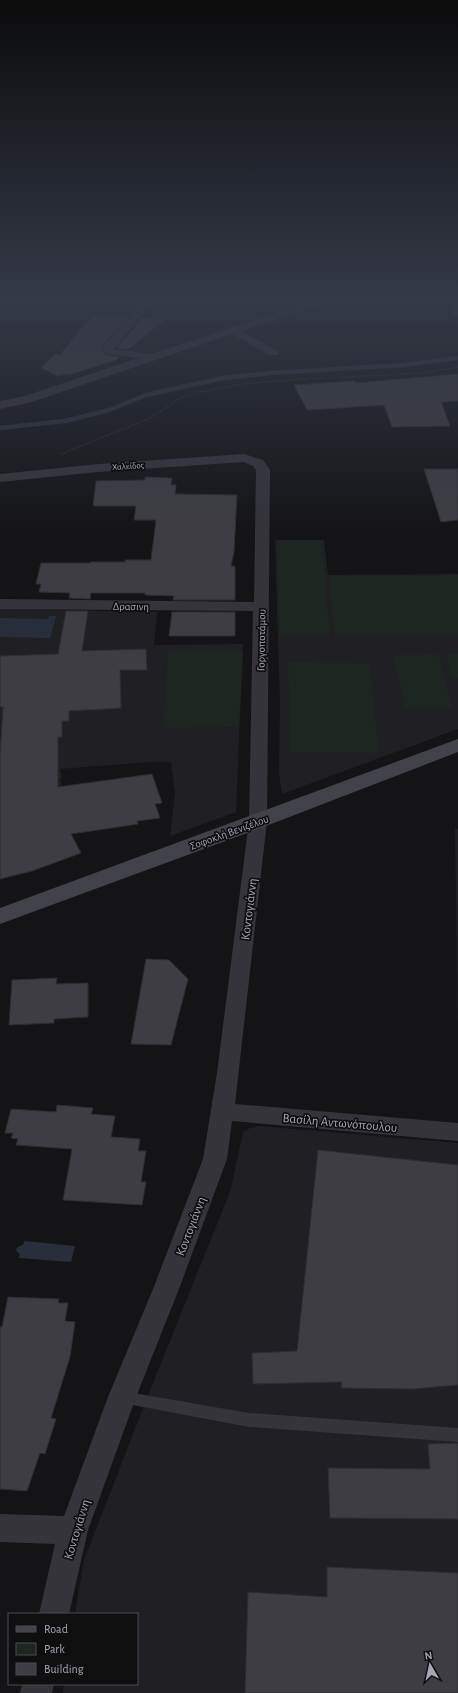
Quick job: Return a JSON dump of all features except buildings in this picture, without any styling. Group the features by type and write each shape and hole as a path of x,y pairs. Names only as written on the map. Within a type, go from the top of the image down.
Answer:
{"main road":[{"name":"Σοφοκλή Βενιζέλου","path":"0,916 258,821 458,745"}],"street":[{"path":"0,404 28,399 100,375"},
{"name":"Χαλκίδος","path":"0,478 98,468 206,460 244,458 256,461"},
{"name":"Γοργοποτάμου","path":"256,461 261,465 263,470 258,821"},
{"name":"Δρασινη","path":"0,604 262,607"},
{"name":"Κοντογιάννη","path":"54,1613 73,1530 122,1397 166,1289 215,1159 223,1112 258,821"},
{"name":"Βασίλη Αντωνόπουλου","path":"223,1112 458,1132"},
{"path":"0,1528 73,1530"}],"lane":[{"path":"122,1397 249,1420 458,1435"}],"path":[{"path":"60,454 148,419 181,398 200,392 243,384 383,375"}],"shaded area":[{"path":"275,540 324,540 328,575 458,574 458,729 282,794 279,773 280,702"},
{"path":"0,609 157,612 154,645 243,644 236,812 170,836 175,793 171,762 149,762 60,769 62,778 60,779 70,820 0,836"},
{"path":"49,616 56,616 50,638 0,637 0,618 48,619"},
{"path":"455,829 458,829 458,1031"},
{"path":"259,1126 458,1143 458,1693 63,1693 64,1685 138,1685 138,1613 75,1613 84,1560 230,1192 243,1132 250,1128"},
{"path":"24,1241 75,1246 71,1262 19,1258 20,1254 16,1249 23,1245"}],"green space":[{"path":"277,541 322,541 330,635 280,635"},
{"path":"458,575 458,636 335,636 328,576"},
{"path":"168,651 243,651 239,727 163,728"},
{"path":"438,654 452,708 405,708 393,655"},
{"path":"447,654 458,654 458,678 452,678"},
{"path":"288,662 370,663 379,753 290,752"}],"waterway":[{"path":"0,428 65,421 109,410 146,395 223,378 252,375"}]}
